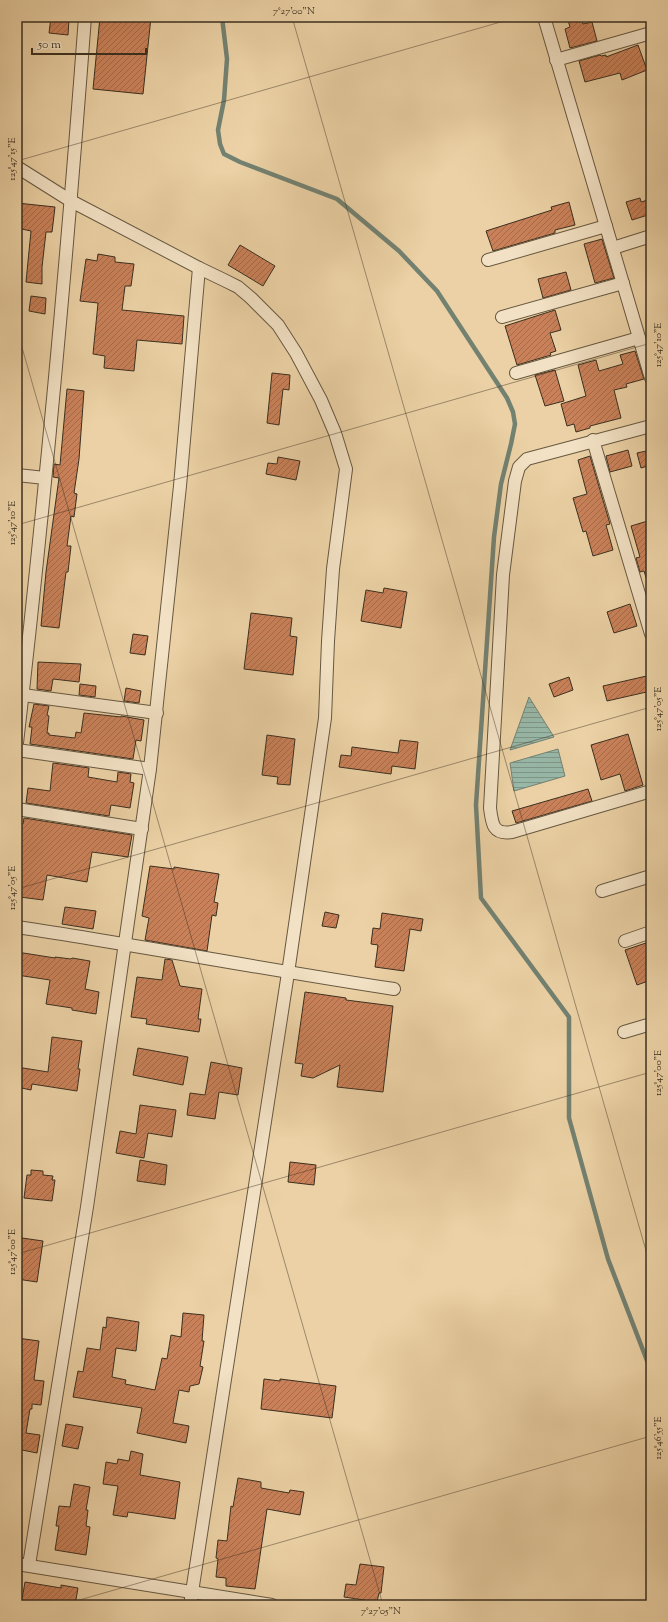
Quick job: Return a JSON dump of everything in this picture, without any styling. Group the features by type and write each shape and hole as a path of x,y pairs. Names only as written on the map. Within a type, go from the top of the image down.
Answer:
{"street":[{"path":"17,743 45,478 71,201 85,17"},
{"path":"544,17 651,378"},
{"path":"556,60 651,33"},
{"path":"17,167 71,201 238,287 251,298 278,326 296,353 322,400 335,433 346,469 333,569 325,718 288,973 190,1605"},
{"path":"488,260 606,226"},
{"path":"613,248 651,236"},
{"path":"199,268 180,486 157,712 142,829 124,943 87,1207 23,1565 272,1605"},
{"path":"502,317 623,283"},
{"path":"516,373 639,338"},
{"path":"651,426 593,440 527,459 518,467 503,575 490,808 492,821 496,830 503,834 651,791"},
{"path":"593,440 651,634"},
{"path":"17,475 45,478"},
{"path":"23,695 157,712"},
{"path":"17,750 150,769"},
{"path":"17,809 142,829"},
{"path":"602,891 651,876"},
{"path":"17,927 124,943 288,973 394,989"},
{"path":"625,941 651,932"},
{"path":"624,1032 651,1024"}],"shaded area":[{"path":"529,697 554,737 510,750"},
{"path":"558,749 565,776 514,791 510,763"}],"building":[{"path":"51,17 69,19 68,35 49,33"},
{"path":"100,17 151,17 143,94 93,89"},
{"path":"567,17 581,17 583,24 592,22 597,41 570,48 565,29 570,27"},
{"path":"638,45 647,70 622,80 620,73 585,82 579,61 600,55 606,55 606,57"},
{"path":"640,198 641,202 651,199 651,214 632,220 626,202"},
{"path":"569,202 575,225 555,230 555,233 493,251 486,231 552,210 551,207"},
{"path":"17,203 55,207 52,232 46,232 42,267 42,284 26,282 31,231 17,228"},
{"path":"602,239 614,278 595,283 584,244"},
{"path":"240,245 275,266 263,286 228,265"},
{"path":"98,254 115,257 115,262 134,264 131,286 125,286 122,310 184,316 182,344 137,340 134,371 104,368 105,356 93,354 98,303 80,301 86,259 97,261"},
{"path":"566,272 571,290 543,298 538,279"},
{"path":"31,296 46,298 45,314 29,311"},
{"path":"555,310 561,330 550,333 556,351 550,353 551,355 517,365 505,326"},
{"path":"635,351 644,379 626,384 627,387 614,390 621,418 590,426 590,428 576,432 574,424 567,426 561,404 586,396 578,365 596,360 599,371 623,364 620,355"},
{"path":"555,370 564,401 545,406 535,375"},
{"path":"272,373 290,375 289,390 283,389 279,425 267,423"},
{"path":"67,389 84,391 79,459 74,493 77,494 74,517 71,516 67,546 71,546 59,628 41,626 46,572 59,478 53,477 54,464 60,465"},
{"path":"628,450 632,466 610,472 606,456"},
{"path":"651,450 651,465 641,468 637,453"},
{"path":"590,456 610,524 606,525 613,550 593,556 586,531 583,532 573,498 587,494 578,460"},
{"path":"278,457 300,461 296,480 266,474 268,463 277,464"},
{"path":"651,520 651,584 648,584 644,571 640,572 636,558 640,557 631,526"},
{"path":"384,588 407,592 401,628 361,621 366,590 383,593"},
{"path":"630,604 637,626 614,633 607,612"},
{"path":"251,613 292,618 290,636 297,637 293,675 244,669"},
{"path":"133,634 148,636 145,655 130,653"},
{"path":"38,662 81,664 79,682 53,679 51,691 37,689"},
{"path":"651,675 651,691 607,701 603,686"},
{"path":"569,677 573,690 554,697 549,684"},
{"path":"80,684 96,686 95,697 79,695"},
{"path":"126,688 141,691 139,703 124,701"},
{"path":"34,704 49,706 47,715 49,716 47,733 49,733 49,735 75,738 76,732 81,733 84,713 121,716 144,720 141,741 136,740 133,759 30,744 32,727 29,727"},
{"path":"628,734 643,785 625,791 620,774 601,780 591,745"},
{"path":"267,735 295,739 290,785 277,784 278,777 262,775"},
{"path":"400,740 418,742 415,769 392,766 391,774 339,767 341,755 351,756 352,747 398,753"},
{"path":"53,763 89,768 88,777 117,782 118,772 131,774 130,782 134,783 130,808 111,805 109,816 26,803 28,788 50,791"},
{"path":"588,789 592,801 516,823 512,811"},
{"path":"24,818 132,835 128,857 92,852 87,882 47,875 43,900 17,896 17,823 23,824"},
{"path":"150,866 174,869 174,867 219,874 214,902 218,903 216,916 212,915 207,951 145,940 149,918 142,916"},
{"path":"65,907 96,911 93,929 62,924"},
{"path":"325,912 339,915 336,928 322,926"},
{"path":"382,913 423,919 421,931 410,929 404,971 375,967 378,945 371,944 373,928 380,929"},
{"path":"649,942 651,949 651,980 637,985 625,950"},
{"path":"17,952 55,958 72,958 90,961 85,989 99,992 96,1014 46,1004 50,980 17,975"},
{"path":"165,959 172,960 180,986 202,989 198,1019 201,1019 199,1032 146,1024 147,1019 131,1017 137,977 162,980"},
{"path":"305,992 346,998 346,1000 393,1006 383,1092 337,1087 340,1065 313,1078 301,1076 303,1064 295,1063"},
{"path":"52,1037 82,1041 77,1091 32,1084 31,1090 17,1087 17,1067 48,1072"},
{"path":"138,1048 188,1057 183,1085 133,1075"},
{"path":"211,1062 242,1068 238,1095 219,1092 215,1119 187,1115 190,1093 205,1095"},
{"path":"140,1105 176,1110 172,1137 148,1133 144,1158 116,1153 120,1131 136,1134"},
{"path":"140,1160 167,1165 165,1185 137,1181"},
{"path":"290,1162 316,1165 314,1185 288,1182"},
{"path":"31,1170 43,1171 43,1175 53,1176 52,1180 55,1180 52,1201 24,1198 27,1175 31,1175"},
{"path":"22,1238 43,1241 37,1282 17,1279 17,1250 20,1250"},
{"path":"183,1313 204,1315 202,1341 204,1341 200,1366 203,1367 199,1384 190,1386 189,1392 179,1390 173,1423 189,1426 186,1443 137,1433 142,1408 73,1397 78,1371 83,1372 87,1348 100,1350 103,1327 106,1328 107,1317 139,1322 136,1351 116,1348 112,1377 126,1380 125,1384 155,1390 162,1358 167,1359 171,1335 181,1337"},
{"path":"17,1338 39,1341 34,1380 44,1381 41,1405 32,1404 26,1433 40,1435 37,1453 17,1449"},
{"path":"264,1379 280,1381 280,1379 336,1386 332,1418 261,1409"},
{"path":"66,1424 83,1427 78,1449 62,1446"},
{"path":"131,1451 143,1454 140,1475 180,1482 175,1519 128,1512 127,1517 113,1515 118,1486 103,1484 106,1462 117,1464 118,1459 129,1461"},
{"path":"238,1478 261,1482 261,1488 289,1493 290,1490 304,1492 300,1515 267,1509 255,1589 226,1586 226,1578 216,1577 218,1540 227,1541 231,1506 233,1507"},
{"path":"74,1484 90,1487 86,1510 88,1510 86,1526 90,1527 86,1555 55,1550 59,1526 56,1526 59,1506 70,1507"},
{"path":"360,1564 384,1567 381,1593 379,1593 377,1602 344,1597 346,1584 356,1585"},
{"path":"25,1582 61,1588 61,1585 78,1588 75,1605 21,1605"}],"waterway":[{"path":"222,17 227,59 224,100 218,130 220,144 224,154 240,162 337,199 399,251 437,291 507,398 513,412 515,424 501,484 494,537 476,805 481,898 569,1017 569,1118 608,1259 651,1371"}]}
